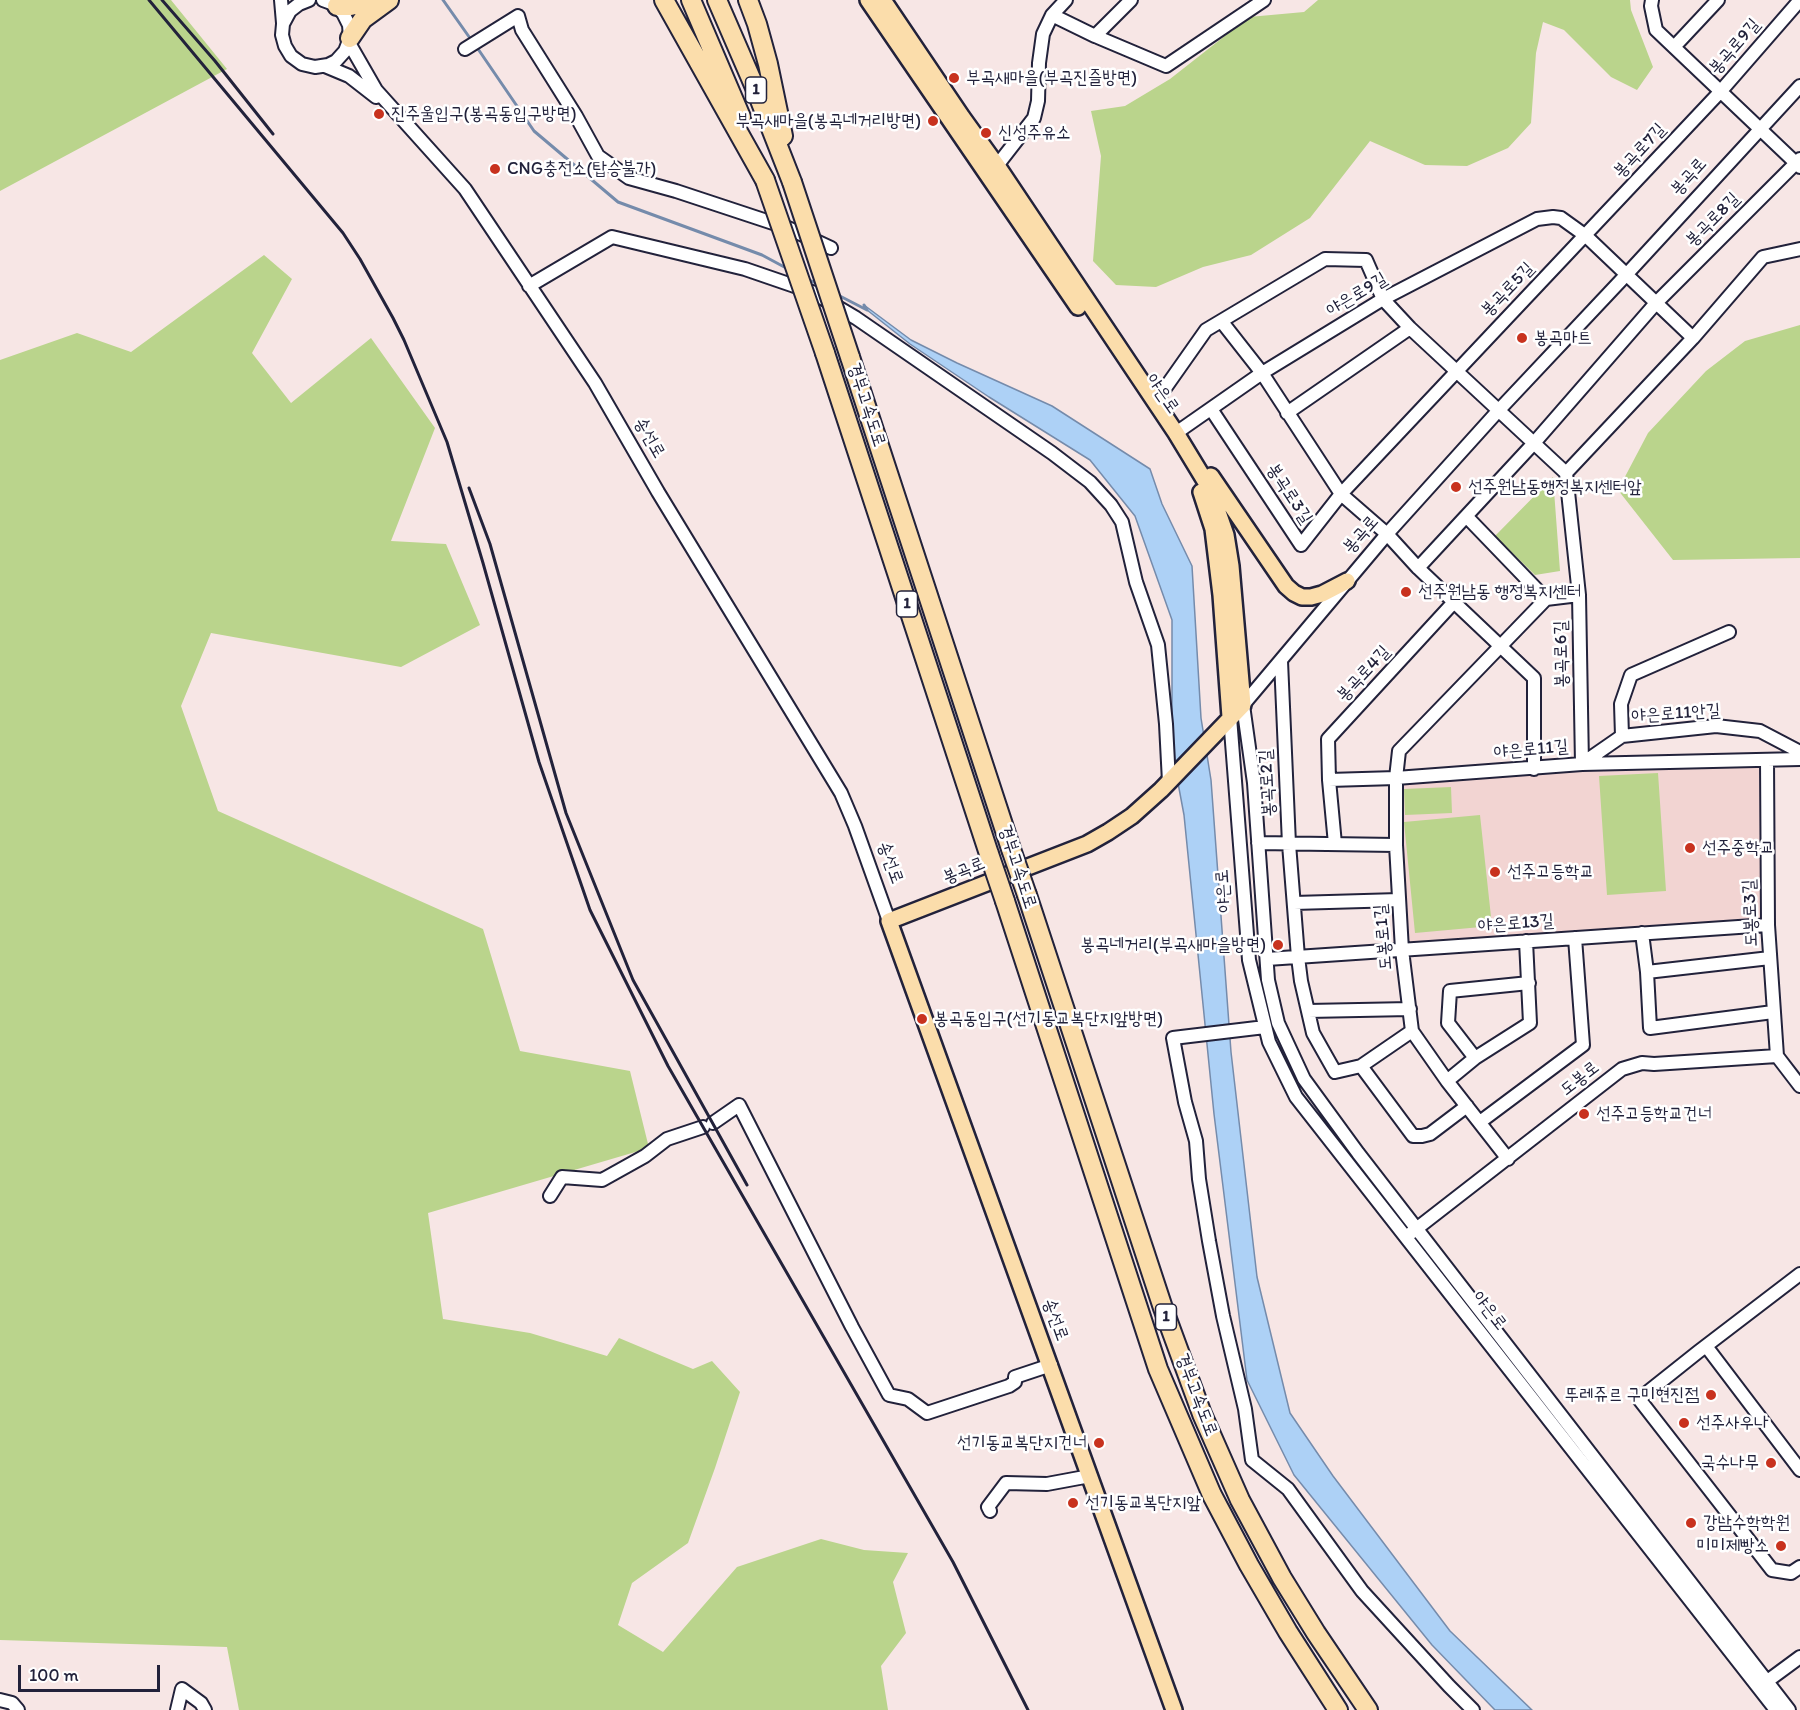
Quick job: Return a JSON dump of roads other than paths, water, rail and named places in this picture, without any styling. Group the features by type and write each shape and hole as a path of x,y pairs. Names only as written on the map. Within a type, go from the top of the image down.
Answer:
{"highway":[{"path":"330,3 351,6 371,0"},
{"path":"349,40 363,20 389,0"},
{"path":"664,0 765,180"},
{"name":"경부고속도로","path":"691,0 716,55 765,180 825,353 1163,1380 1212,1495 1249,1565 1288,1632 1338,1710"},
{"name":"경부고속도로","path":"717,0 792,182 1163,1308 1202,1414 1240,1500 1282,1578 1368,1710"},
{"path":"748,0 758,24 768,64 792,182"}],"main road":[{"name":"야은로","path":"868,0 1085,299 1156,401 1210,489 1226,535 1231,566 1243,705"},
{"name":"야은로","path":"883,0 962,117 993,171 1179,452 1200,489 1214,530 1230,717"},
{"path":"1176,433 1213,478 1286,586 1294,593 1302,597 1311,597 1347,581"},
{"name":"봉곡로","path":"889,921 1087,844 1132,816 1169,782 1243,705"},
{"name":"송선로","path":"889,921 1174,1710"}],"street":[{"path":"281,0 283,42 291,56 298,62 306,66 325,66 340,58 349,40"},
{"path":"283,24 293,9 309,0"},
{"path":"993,171 1034,118 1038,101 1039,63 1043,34 1052,15 1066,0"},
{"path":"1095,36 1131,0"},
{"path":"1052,15 1166,66 1264,0"},
{"name":"봉곡로9길","path":"1652,0 1656,30 1720,92 1799,163"},
{"path":"1674,47 1718,0"},
{"name":"봉곡로9길","path":"1720,92 1800,0"},
{"path":"330,3 348,20 349,40 368,78 397,116"},
{"path":"465,49 518,16 522,30 576,116 598,156 629,178 788,228 831,248"},
{"path":"325,66 349,76 397,116"},
{"name":"봉곡로","path":"1243,705 1387,534 1800,86"},
{"name":"봉곡로7길","path":"1586,236 1720,92"},
{"name":"송선로","path":"397,116 465,189 595,383 658,492 841,793 870,864 889,921"},
{"name":"봉곡로8길","path":"1656,303 1799,163"},
{"name":"야은로9길","path":"1176,433 1262,373 1383,299 1537,219 1561,218 1586,236"},
{"path":"1586,236 1693,338"},
{"name":"봉곡로5길","path":"1457,370 1586,236"},
{"path":"529,286 612,237 745,269 812,292 856,318 1052,453 1090,482 1111,505 1122,522 1136,582 1158,645 1169,782"},
{"path":"1383,299 1410,328 1566,473 1693,338 1763,257 1800,249"},
{"name":"야은로","path":"1156,401 1206,330 1325,260 1366,260 1383,299"},
{"path":"1418,568 1534,443 1656,303"},
{"path":"1222,322 1262,373 1341,494 1387,534 1418,568 1534,678 1534,769"},
{"path":"1287,413 1410,328"},
{"name":"봉곡로3길","path":"1211,409 1301,545 1341,494 1457,370"},
{"name":"봉곡로6길","path":"1566,473 1579,595 1582,764"},
{"path":"1467,517 1546,599"},
{"path":"1396,778 1399,751 1546,599 1579,595"},
{"name":"봉곡로4길","path":"1329,780 1328,739 1454,602"},
{"name":"야은로11안길","path":"1623,736 1621,704 1632,675 1729,632"},
{"name":"봉곡로2길","path":"1281,661 1289,844 1298,957 1312,1033 1335,1071 1361,1066"},
{"name":"야은로","path":"1243,705 1254,783 1268,980 1278,1023 1304,1079 1763,1684 1776,1710"},
{"name":"야은로","path":"1230,717 1249,960 1269,1042 1296,1097 1405,1237 1763,1684 1790,1710"},
{"name":"야은로11안길","path":"1582,764 1623,736 1716,726 1760,731 1800,752"},
{"name":"야은로11길","path":"1329,780 1396,778 1582,764 1800,759"},
{"name":"도봉로3길","path":"1767,760 1768,925 1777,1056"},
{"name":"도봉로1길","path":"1396,778 1396,845 1402,950 1412,1031 1447,1081 1508,1159"},
{"path":"1329,780 1335,844"},
{"path":"1258,843 1396,845"},
{"path":"1294,903 1399,900"},
{"name":"야은로13길","path":"1267,959 1768,925"},
{"path":"1642,933 1650,1028 1773,1012"},
{"path":"1480,1122 1582,1045 1575,938"},
{"path":"1447,1081 1475,1058 1530,1023 1526,941"},
{"name":"도봉로3길","path":"1647,972 1770,958"},
{"path":"1475,1058 1448,1023 1450,992 1529,982"},
{"path":"1308,1011 1410,1009"},
{"path":"1265,1027 1173,1038 1185,1102 1196,1141 1199,1179 1209,1241 1223,1316 1245,1409 1252,1460 1288,1489 1362,1591 1473,1710"},
{"path":"1412,1031 1361,1066 1413,1136 1430,1134 1467,1106"},
{"path":"1777,1056 1800,1086"},
{"name":"도봉로","path":"1405,1237 1622,1069 1642,1063 1777,1056"},
{"path":"550,1196 562,1177 602,1180 645,1156 667,1139 708,1125 739,1105 852,1328 889,1395 908,1399 927,1413 1009,1386 1015,1382 1015,1377 1051,1365"},
{"path":"1800,1274 1639,1399 1772,1570 1791,1573 1800,1567"},
{"path":"1706,1346 1800,1470"},
{"path":"990,1511 988,1507 1006,1483 1047,1484 1090,1476"},
{"path":"1763,1684 1800,1657"},
{"path":"177,1710 182,1689 201,1703 205,1710"},
{"path":"0,1700 12,1703 18,1710"}],"water":[{"path":"864,305 911,340 1052,406 1150,469 1162,504 1192,566 1201,718 1211,780 1231,1052 1257,1277 1290,1413 1333,1476 1450,1631 1532,1710 1495,1710 1432,1645 1294,1475 1247,1380 1214,1114 1184,815 1172,751 1172,620 1135,516 1090,460 910,344 867,310"}],"waterway":[{"path":"443,0 472,41"},
{"path":"476,46 534,131 618,202 762,255 788,269"},
{"path":"807,279 820,285"},
{"path":"836,294 867,310 864,305"}],"railway":[{"path":"149,0 343,233 393,318 447,442 539,762 590,910 668,1066 953,1562 1028,1710"},
{"path":"162,0 215,61 273,134"},
{"path":"469,488 490,544 566,813 633,980 747,1185"}],"place":[{"name":"부곡새마을(부곡진즐방면)","path":"954,78"},
{"name":"진주울입구(봉곡동입구방면)","path":"379,114"},
{"name":"부곡새마을(봉곡네거리방면)","path":"933,121"},
{"name":"신성주유소","path":"986,133"},
{"name":"CNG충전소(탑승불가)","path":"495,169"},
{"name":"봉곡마트","path":"1522,338"},
{"name":"선주원남동행정복지센터앞","path":"1456,487"},
{"name":"선주원남동 행정복지센터","path":"1406,592"},
{"name":"선주중학교","path":"1690,848"},
{"name":"선주고등학교","path":"1495,872"},
{"name":"봉곡네거리(부곡새마을방면)","path":"1278,945"},
{"name":"봉곡동입구(선기동교복단지앞방면)","path":"922,1019"},
{"name":"선주고등학교건너","path":"1584,1114"},
{"name":"뚜레쥬르 구미현진점","path":"1711,1395"},
{"name":"선주사우나","path":"1684,1423"},
{"name":"선기동교복단지건너","path":"1099,1443"},
{"name":"국수나무","path":"1771,1463"},
{"name":"선기동교복단지앞","path":"1073,1503"},
{"name":"강남수학학원","path":"1691,1523"},
{"name":"미미제빵소","path":"1781,1546"}]}
